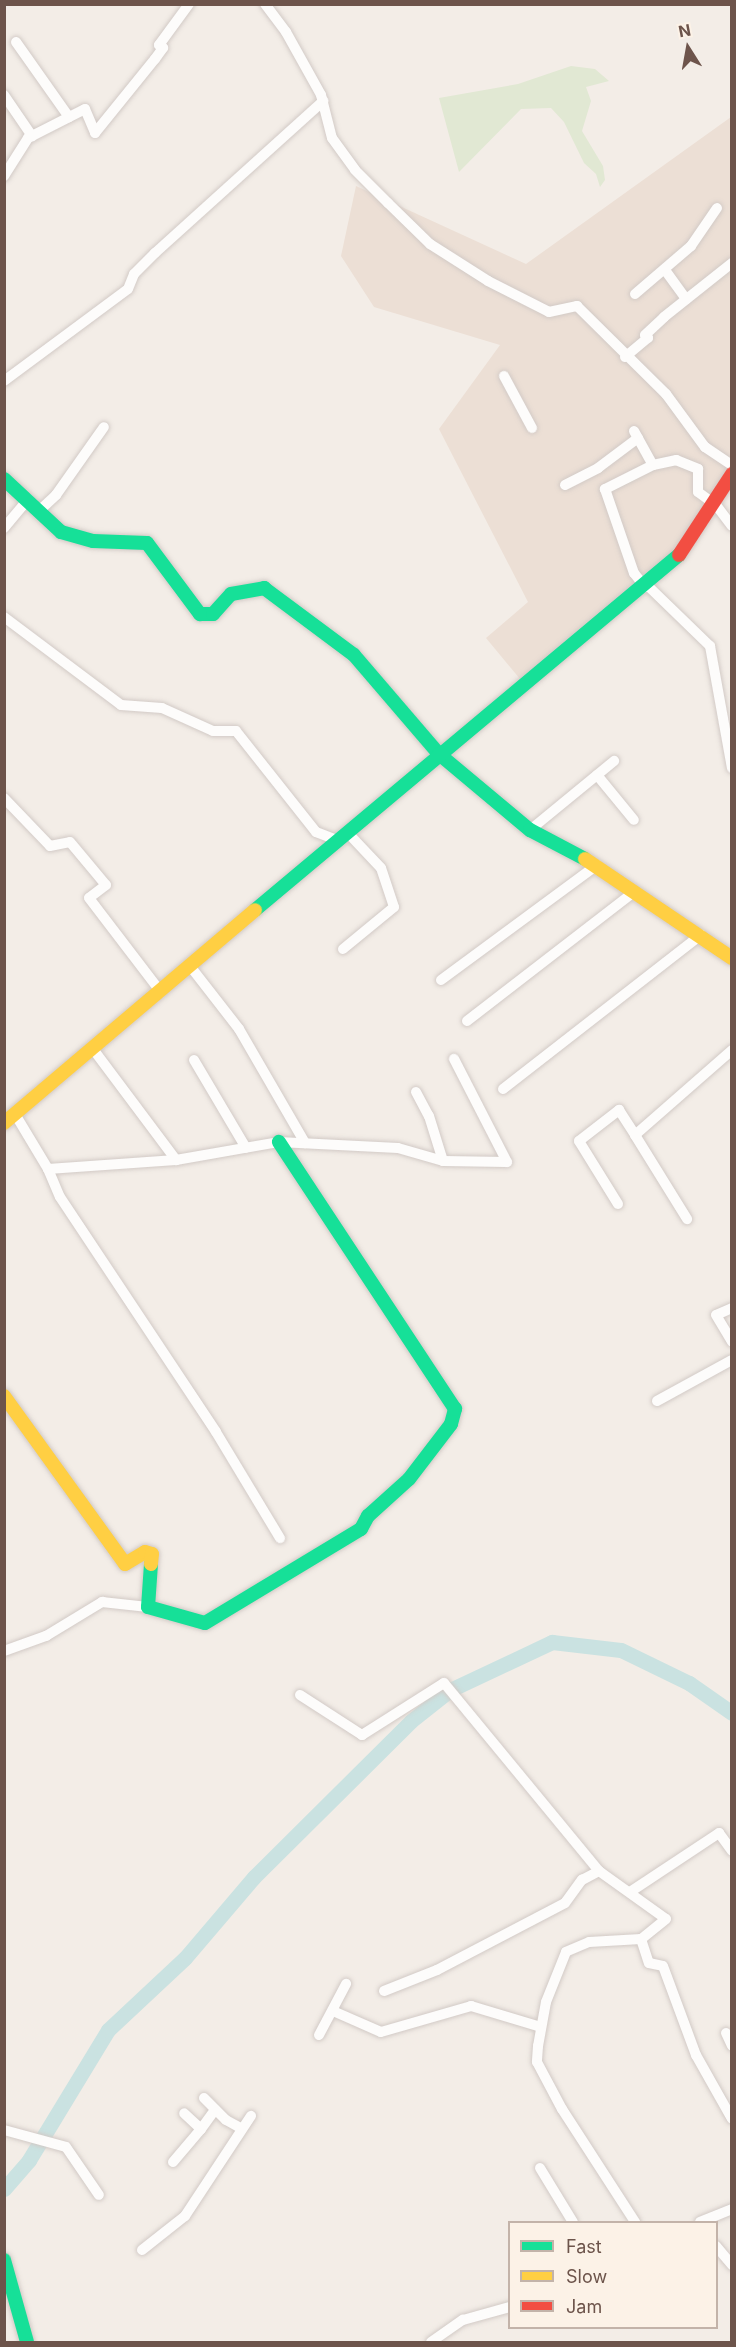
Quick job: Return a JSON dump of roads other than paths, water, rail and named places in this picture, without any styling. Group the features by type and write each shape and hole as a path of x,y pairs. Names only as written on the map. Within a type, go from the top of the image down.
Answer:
{"street":[{"path":"4,176 17,152 32,136 85,109 95,133 118,111 163,48 159,45 189,4"},
{"path":"265,4 286,32 323,101 332,138 355,170 430,244 460,266 549,312 577,306 625,357 666,394 705,447 732,465"},
{"path":"16,42 69,117"},
{"path":"4,95 32,136"},
{"path":"4,381 128,289 134,274 155,253 323,101"},
{"path":"635,294 691,246 717,208"},
{"path":"625,357 686,299 732,263"},
{"path":"664,270 686,299"},
{"path":"504,376 532,428"},
{"path":"39,510 56,495 104,427"},
{"path":"565,485 598,468 636,435 653,465"},
{"path":"732,526 716,505 698,492 698,469 676,460 653,465 605,489 634,573 710,646 727,715 732,768"},
{"path":"280,1538 216,1432 60,1197 48,1169 10,1118 439,754 646,586 685,550 716,505 732,474"},
{"path":"4,479 61,532 93,541 147,543 200,614 213,614 231,594 264,588 354,655 439,754 530,830 597,865 732,958"},
{"path":"4,528 28,499"},
{"path":"4,617 121,705 162,708 213,731 236,731 316,832 342,836 381,868 394,907 343,949"},
{"path":"530,830 614,761"},
{"path":"597,775 634,820"},
{"path":"4,798 50,846 70,843 106,885 89,898 160,991"},
{"path":"441,980 597,865"},
{"path":"467,1021 635,891"},
{"path":"503,1089 701,935"},
{"path":"190,966 239,1029 305,1143"},
{"path":"93,1049 176,1160"},
{"path":"636,1135 732,1050"},
{"path":"48,1169 176,1160 279,1142 398,1148 443,1161 507,1162 454,1059"},
{"path":"194,1060 246,1148"},
{"path":"416,1092 429,1116 443,1161"},
{"path":"618,1204 579,1140 619,1110 687,1219"},
{"path":"4,1651 46,1636 102,1602 148,1607 205,1623 360,1529 368,1516 409,1479 451,1424 455,1408 279,1142"},
{"path":"732,1308 716,1314 732,1342"},
{"path":"657,1401 732,1360"},
{"path":"4,1396 125,1564 144,1552 152,1554 148,1607"},
{"path":"300,1695 362,1735 444,1683 599,1871 666,1919 641,1939 589,1942 566,1952 546,2002 537,2062 562,2109 634,2221"},
{"path":"630,1892 719,1833 732,1851"},
{"path":"384,1991 438,1970 565,1904 582,1880 599,1871"},
{"path":"641,1939 649,1963 663,1966 696,2055 732,2119"},
{"path":"319,2035 346,1984"},
{"path":"333,2011 381,2032 471,2006 541,2027"},
{"path":"726,2033 732,2046"},
{"path":"204,2098 242,2129"},
{"path":"173,2162 216,2110"},
{"path":"184,2113 201,2129"},
{"path":"142,2250 185,2216 250,2116"},
{"path":"4,2130 66,2147 99,2195"},
{"path":"540,2168 572,2221"},
{"path":"705,2221 732,2209"},
{"path":"718,2247 732,2265"},
{"path":"4,2260 27,2343"},
{"path":"431,2343 463,2320 508,2308"}],"waterway":[{"path":"4,2189 29,2160 108,2030 185,1958 254,1877 411,1721 450,1690 552,1642 621,1650 689,1683 732,1713"}]}
